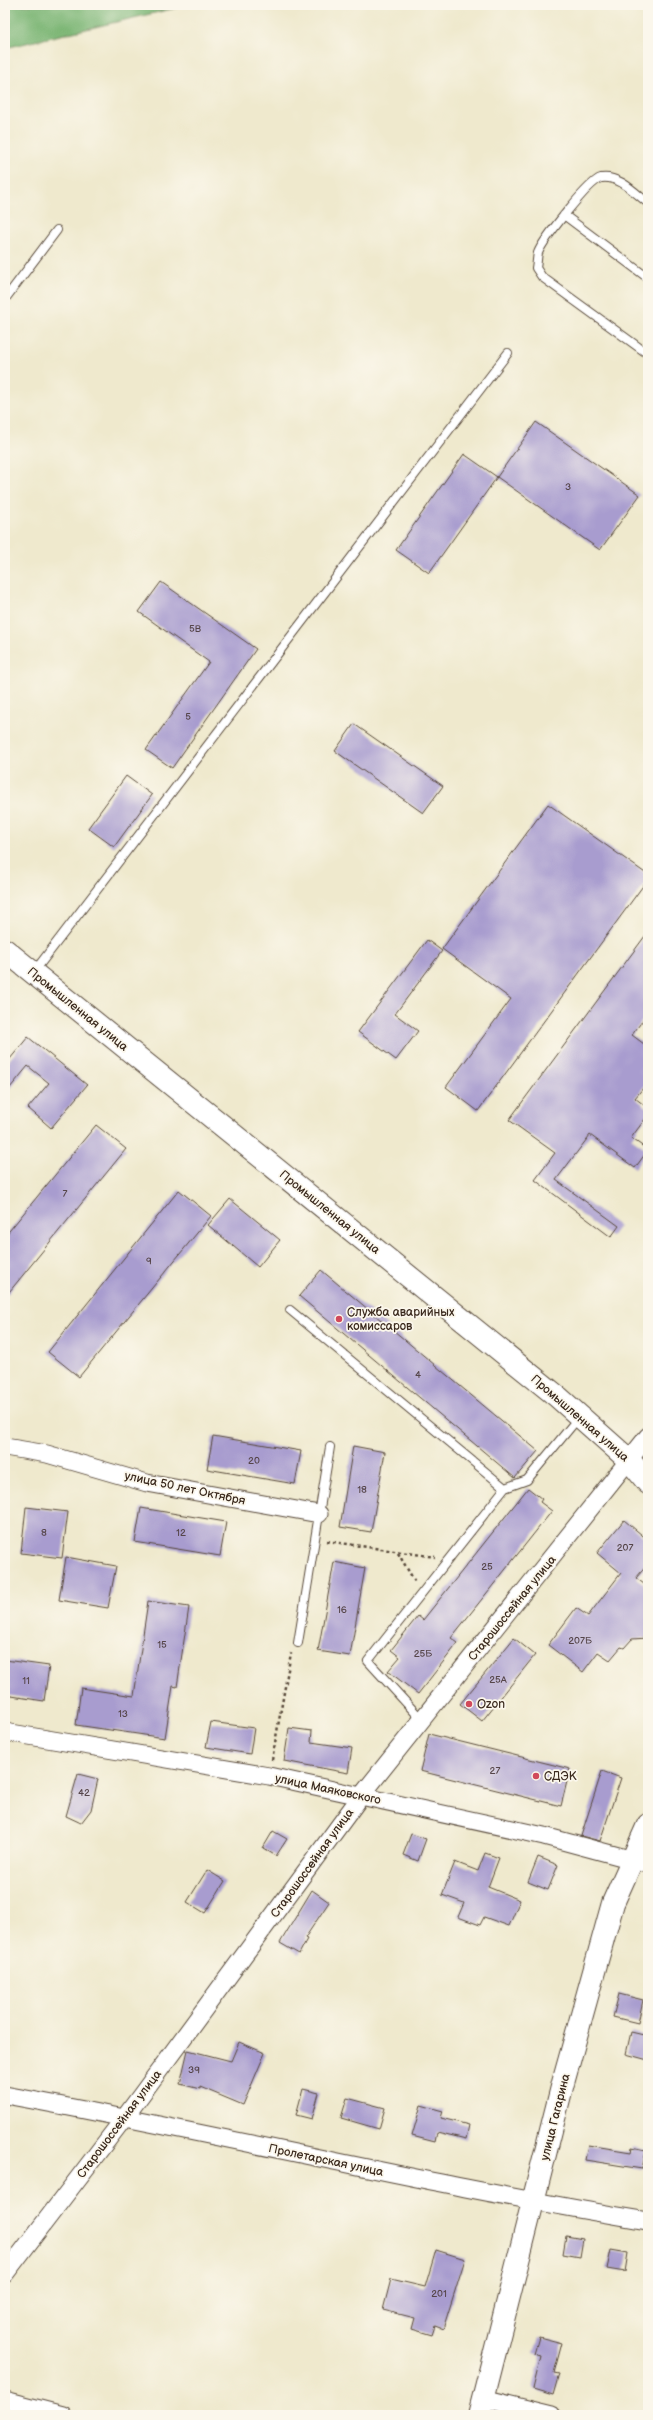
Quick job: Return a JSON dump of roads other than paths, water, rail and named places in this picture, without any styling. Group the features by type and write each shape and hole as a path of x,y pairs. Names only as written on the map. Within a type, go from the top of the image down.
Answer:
{"street":[{"name":"Промышленная улица","path":"5,950 470,1325 630,1461 648,1483"},
{"name":"Старошоссейная улица","path":"5,2274 125,2117 361,1796 630,1461 648,1436"},
{"name":"улица 50 лет Октября","path":"5,1447 47,1454 148,1483 319,1514"},
{"name":"улица Маяковского","path":"5,1732 269,1776 544,1836 640,1862"},
{"name":"улица Гагарина","path":"481,2406 563,2083 614,1903 640,1862 648,1825"},
{"name":"Пролетарская улица","path":"5,2095 125,2117 534,2202 648,2221"},
{"path":"5,2400 64,2415"},
{"path":"481,2406 552,2415"}],"lane":[{"path":"648,203 615,179 600,178 592,183 564,215 539,252 536,268 542,277 648,354"},
{"path":"564,215 648,278"},
{"path":"5,299 56,230"},
{"path":"33,972 508,353"},
{"path":"290,1310 505,1488"},
{"path":"422,1720 368,1661 505,1488 527,1480 580,1417"},
{"path":"298,1643 330,1447"}],"place":[{"name":"Служба аварийных комиссаров","path":"339,1319"},
{"name":"Ozon","path":"469,1704"},
{"name":"СДЭК","path":"536,1776"}]}
